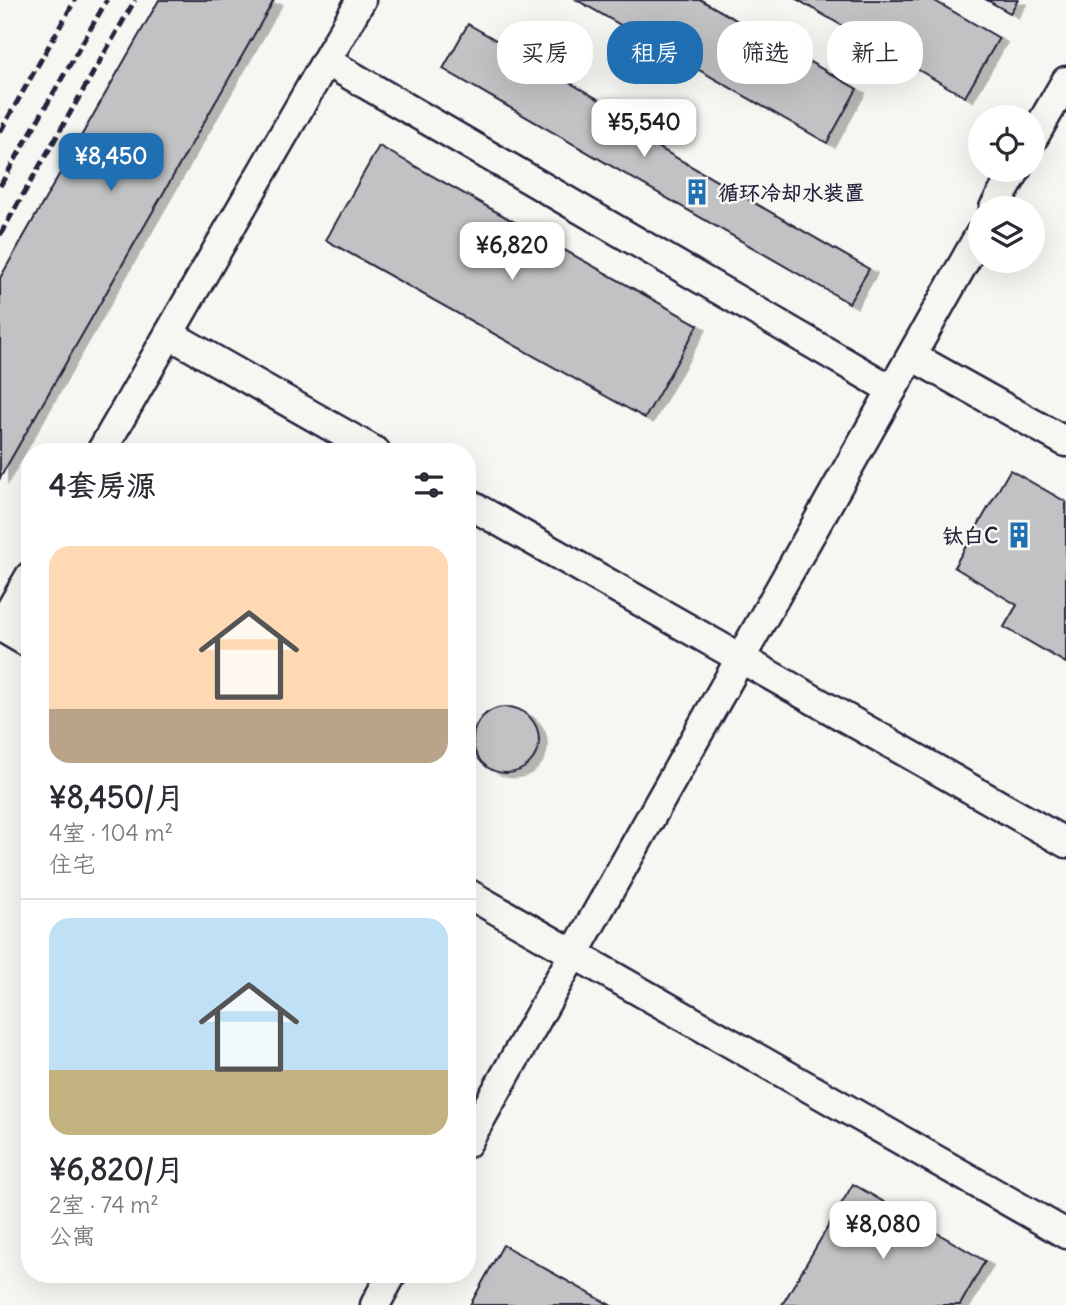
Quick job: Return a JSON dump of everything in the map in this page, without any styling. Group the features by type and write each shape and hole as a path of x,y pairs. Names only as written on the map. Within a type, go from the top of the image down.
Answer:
{"lane":[{"path":"106,443 361,0"},
{"path":"326,61 892,390"},
{"path":"1045,117 1066,81"},
{"path":"476,1127 968,255"},
{"path":"169,334 360,443"},
{"path":"912,355 1066,442"},
{"path":"476,508 1066,843"},
{"path":"21,592 0,628 21,639"},
{"path":"476,898 1063,1225"},
{"path":"375,1305 387,1283"}],"building":[{"path":"159,0 274,0 0,478 0,278"},
{"path":"577,0 701,0 738,21 717,21 717,80 703,72 703,21 614,21"},
{"path":"798,0 933,0 999,38 965,97 923,73 923,21 834,21"},
{"path":"987,0 1018,0 1010,13"},
{"name":"循环冷却水装置","path":"468,24 497,41 497,84 572,84 610,106 604,116 869,269 849,303 443,69"},
{"path":"813,64 827,72 827,84 848,84 857,89 827,143 724,84 813,84"},
{"path":"379,146 698,325 645,418 326,240"},
{"name":"钛白C","path":"1010,470 1066,502 1066,663 1004,627 1017,605 954,567"},
{"path":"513,707 525,712 534,721 539,733 539,747 534,759 519,771 493,771 482,764 476,755 476,725 482,716 493,709"},
{"path":"853,1184 985,1261 960,1305 782,1305"},
{"path":"503,1245 610,1305 470,1305"}],"railway":[{"path":"0,132 75,0"},
{"path":"0,186 107,0"},
{"path":"0,235 135,0"}],"place":[{"name":"循环冷却水装置","path":"697,192"},
{"name":"钛白C","path":"1019,535"}]}
